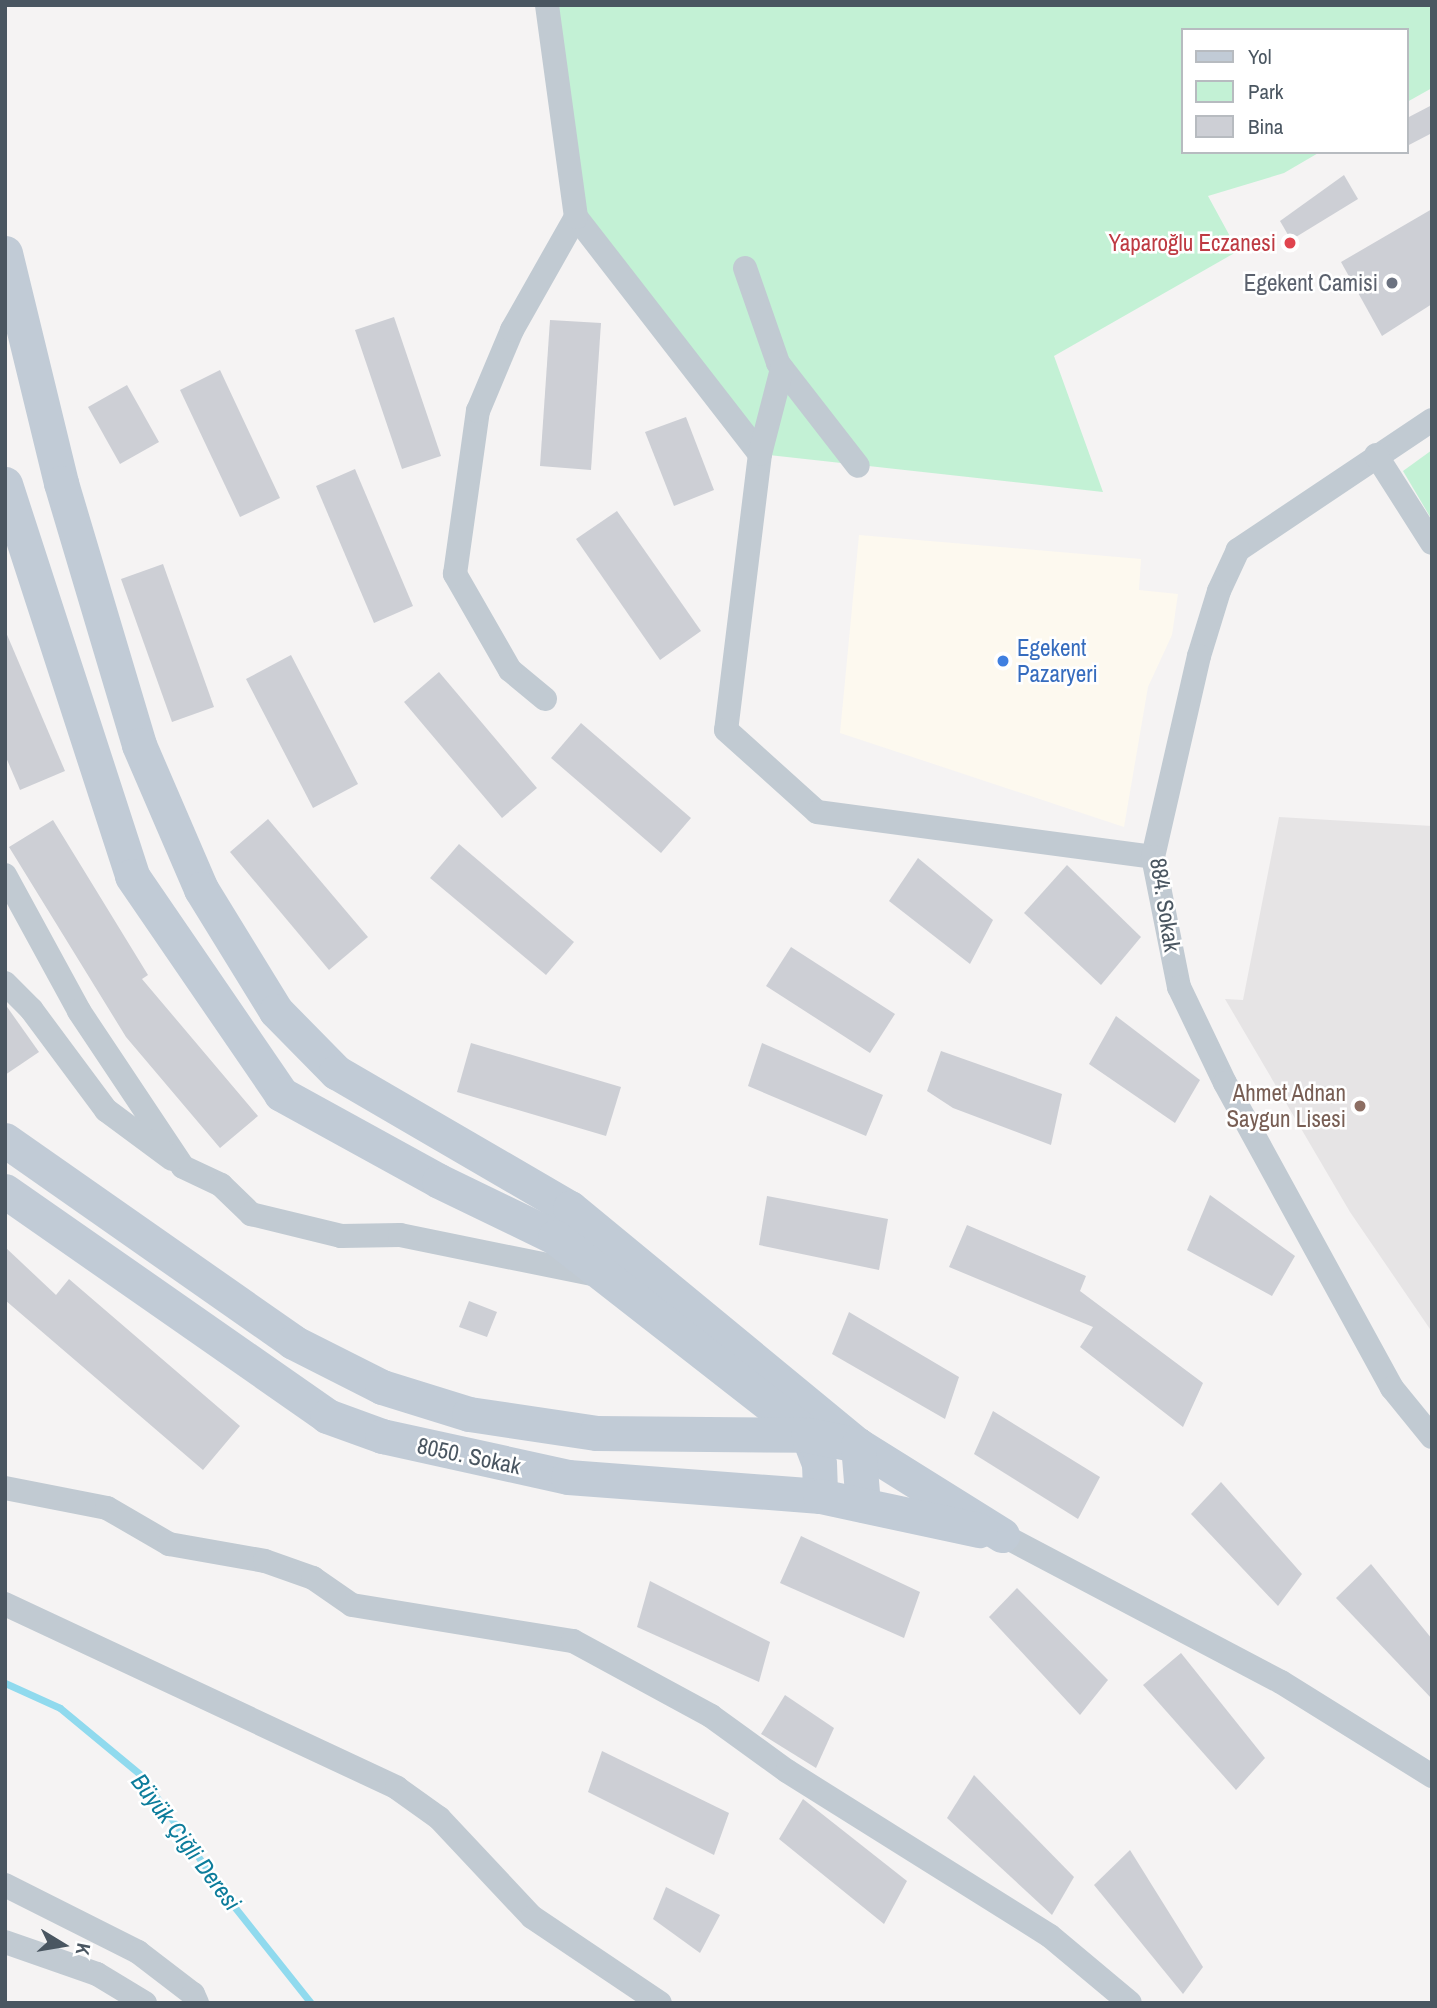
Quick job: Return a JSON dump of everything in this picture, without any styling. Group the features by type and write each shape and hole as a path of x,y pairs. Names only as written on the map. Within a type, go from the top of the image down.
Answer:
{"street":[{"path":"547,5 576,217 760,454"},
{"path":"545,699 510,670 455,574 478,411 512,330 576,217"},
{"path":"5,253 61,483 139,745 201,889 276,1011 336,1072 570,1208 858,1445 1002,1535 1281,1682 1432,1776"},
{"path":"745,268 782,369 858,466"},
{"path":"782,369 760,454 726,730 817,812 1153,857"},
{"name":"884. Sokak","path":"1432,420 1238,550 1219,591 1199,656 1153,857 1180,987 1214,1059 1392,1388 1432,1437"},
{"path":"1376,455 1432,543"},
{"path":"5,484 132,876 281,1094 439,1181 555,1237 603,1276 694,1342 808,1435 819,1463 820,1496"},
{"path":"5,875 79,1011 183,1167"},
{"path":"5,983 31,1009 106,1110 183,1167 221,1185 251,1214 341,1236 400,1235 603,1276"},
{"name":"8050. Sokak","path":"5,1140 293,1342 382,1387 469,1414 596,1433 808,1435 858,1445"},
{"name":"8050. Sokak","path":"5,1191 327,1416 382,1436 568,1477 820,1496 1002,1535"},
{"path":"858,1445 863,1505"},
{"path":"5,1488 107,1508 169,1544 265,1562 313,1578 352,1605 573,1641 711,1716 787,1771 1050,1936 1130,2003"},
{"path":"5,1604 397,1788 439,1818 531,1917 660,2003"},
{"path":"5,1885 138,1952 183,1986 197,2003"},
{"path":"5,1942 97,1973 145,2003"}],"shaded area":[{"name":"Egekent Pazaryeri","path":"859,535 1141,559 1139,590 1178,594 1172,635 1148,687 1124,827 840,733"},
{"name":"Ahmet Adnan Saygun Lisesi","path":"1279,817 1432,826 1432,1332 1350,1212 1225,999 1243,1000"}],"green space":[{"path":"549,5 1432,5 1432,88 1409,101 1409,28 1182,28 1182,154 1317,154 1284,173 1208,196 1238,251 1054,356 1103,492 760,454 576,203"},
{"path":"1432,450 1432,520 1403,471"}],"building":[{"path":"1432,105 1432,133 1409,145 1409,117"},
{"path":"1344,175 1358,199 1291,240 1280,221"},
{"name":"Egekent Camisi","path":"1432,209 1432,304 1382,336 1341,262"},
{"path":"394,317 441,456 402,469 355,330"},
{"path":"550,320 601,323 591,470 540,466"},
{"path":"220,370 280,498 240,517 180,390"},
{"path":"127,385 159,442 120,464 88,407"},
{"path":"686,417 714,490 674,506 645,432"},
{"path":"355,469 413,606 374,623 316,486"},
{"path":"617,511 701,631 660,660 576,539"},
{"path":"163,564 214,707 172,722 121,579"},
{"path":"5,630 65,771 20,790 5,755"},
{"path":"291,655 358,784 313,808 246,679"},
{"path":"439,672 537,788 502,818 404,702"},
{"path":"581,723 691,818 661,853 551,758"},
{"path":"268,819 368,937 329,970 230,852"},
{"path":"53,820 148,975 142,979 258,1116 220,1148 126,1037 9,847"},
{"path":"459,844 574,942 546,975 430,878"},
{"path":"918,858 993,920 970,964 889,901"},
{"path":"1067,865 1141,937 1101,985 1024,913"},
{"path":"791,947 895,1014 870,1053 766,986"},
{"path":"5,1004 39,1052 5,1075"},
{"path":"1116,1016 1200,1080 1175,1123 1089,1064"},
{"path":"471,1043 621,1087 606,1136 457,1092"},
{"path":"762,1043 883,1095 866,1136 748,1086"},
{"path":"941,1051 1062,1094 1051,1145 953,1108 927,1091"},
{"path":"1210,1195 1295,1256 1272,1296 1187,1250"},
{"path":"767,1196 888,1219 879,1270 759,1245"},
{"path":"967,1225 1086,1276 1080,1291 1203,1383 1183,1427 1080,1347 1093,1327 949,1267"},
{"path":"5,1247 56,1295 69,1279 240,1426 203,1470 5,1300"},
{"path":"469,1301 497,1312 487,1337 459,1327"},
{"path":"849,1312 959,1377 945,1419 832,1354"},
{"path":"993,1411 1100,1477 1078,1519 974,1454"},
{"path":"1221,1482 1302,1574 1278,1606 1191,1514"},
{"path":"801,1536 920,1592 904,1638 780,1583"},
{"path":"1371,1564 1432,1639 1432,1699 1336,1598"},
{"path":"650,1581 770,1642 759,1682 637,1627"},
{"path":"1017,1588 1108,1680 1080,1715 989,1617"},
{"path":"1181,1653 1265,1758 1236,1790 1143,1685"},
{"path":"785,1695 834,1728 816,1768 761,1734"},
{"path":"602,1751 729,1813 714,1855 588,1792"},
{"path":"974,1775 1074,1877 1052,1915 947,1818"},
{"path":"803,1799 907,1881 884,1924 779,1839"},
{"path":"1130,1850 1203,1967 1183,1994 1094,1885"},
{"path":"666,1887 720,1915 700,1953 653,1919"}],"waterway":[{"name":"Büyük Çiğli Deresi","path":"5,1683 60,1708 141,1775 225,1895 311,2003"}],"place":[{"name":"Yaparoğlu Eczanesi","path":"1290,243"},
{"name":"Egekent Camisi","path":"1392,283"},
{"name":"Egekent Pazaryeri","path":"1003,661"},
{"name":"Ahmet Adnan Saygun Lisesi","path":"1360,1106"}]}
